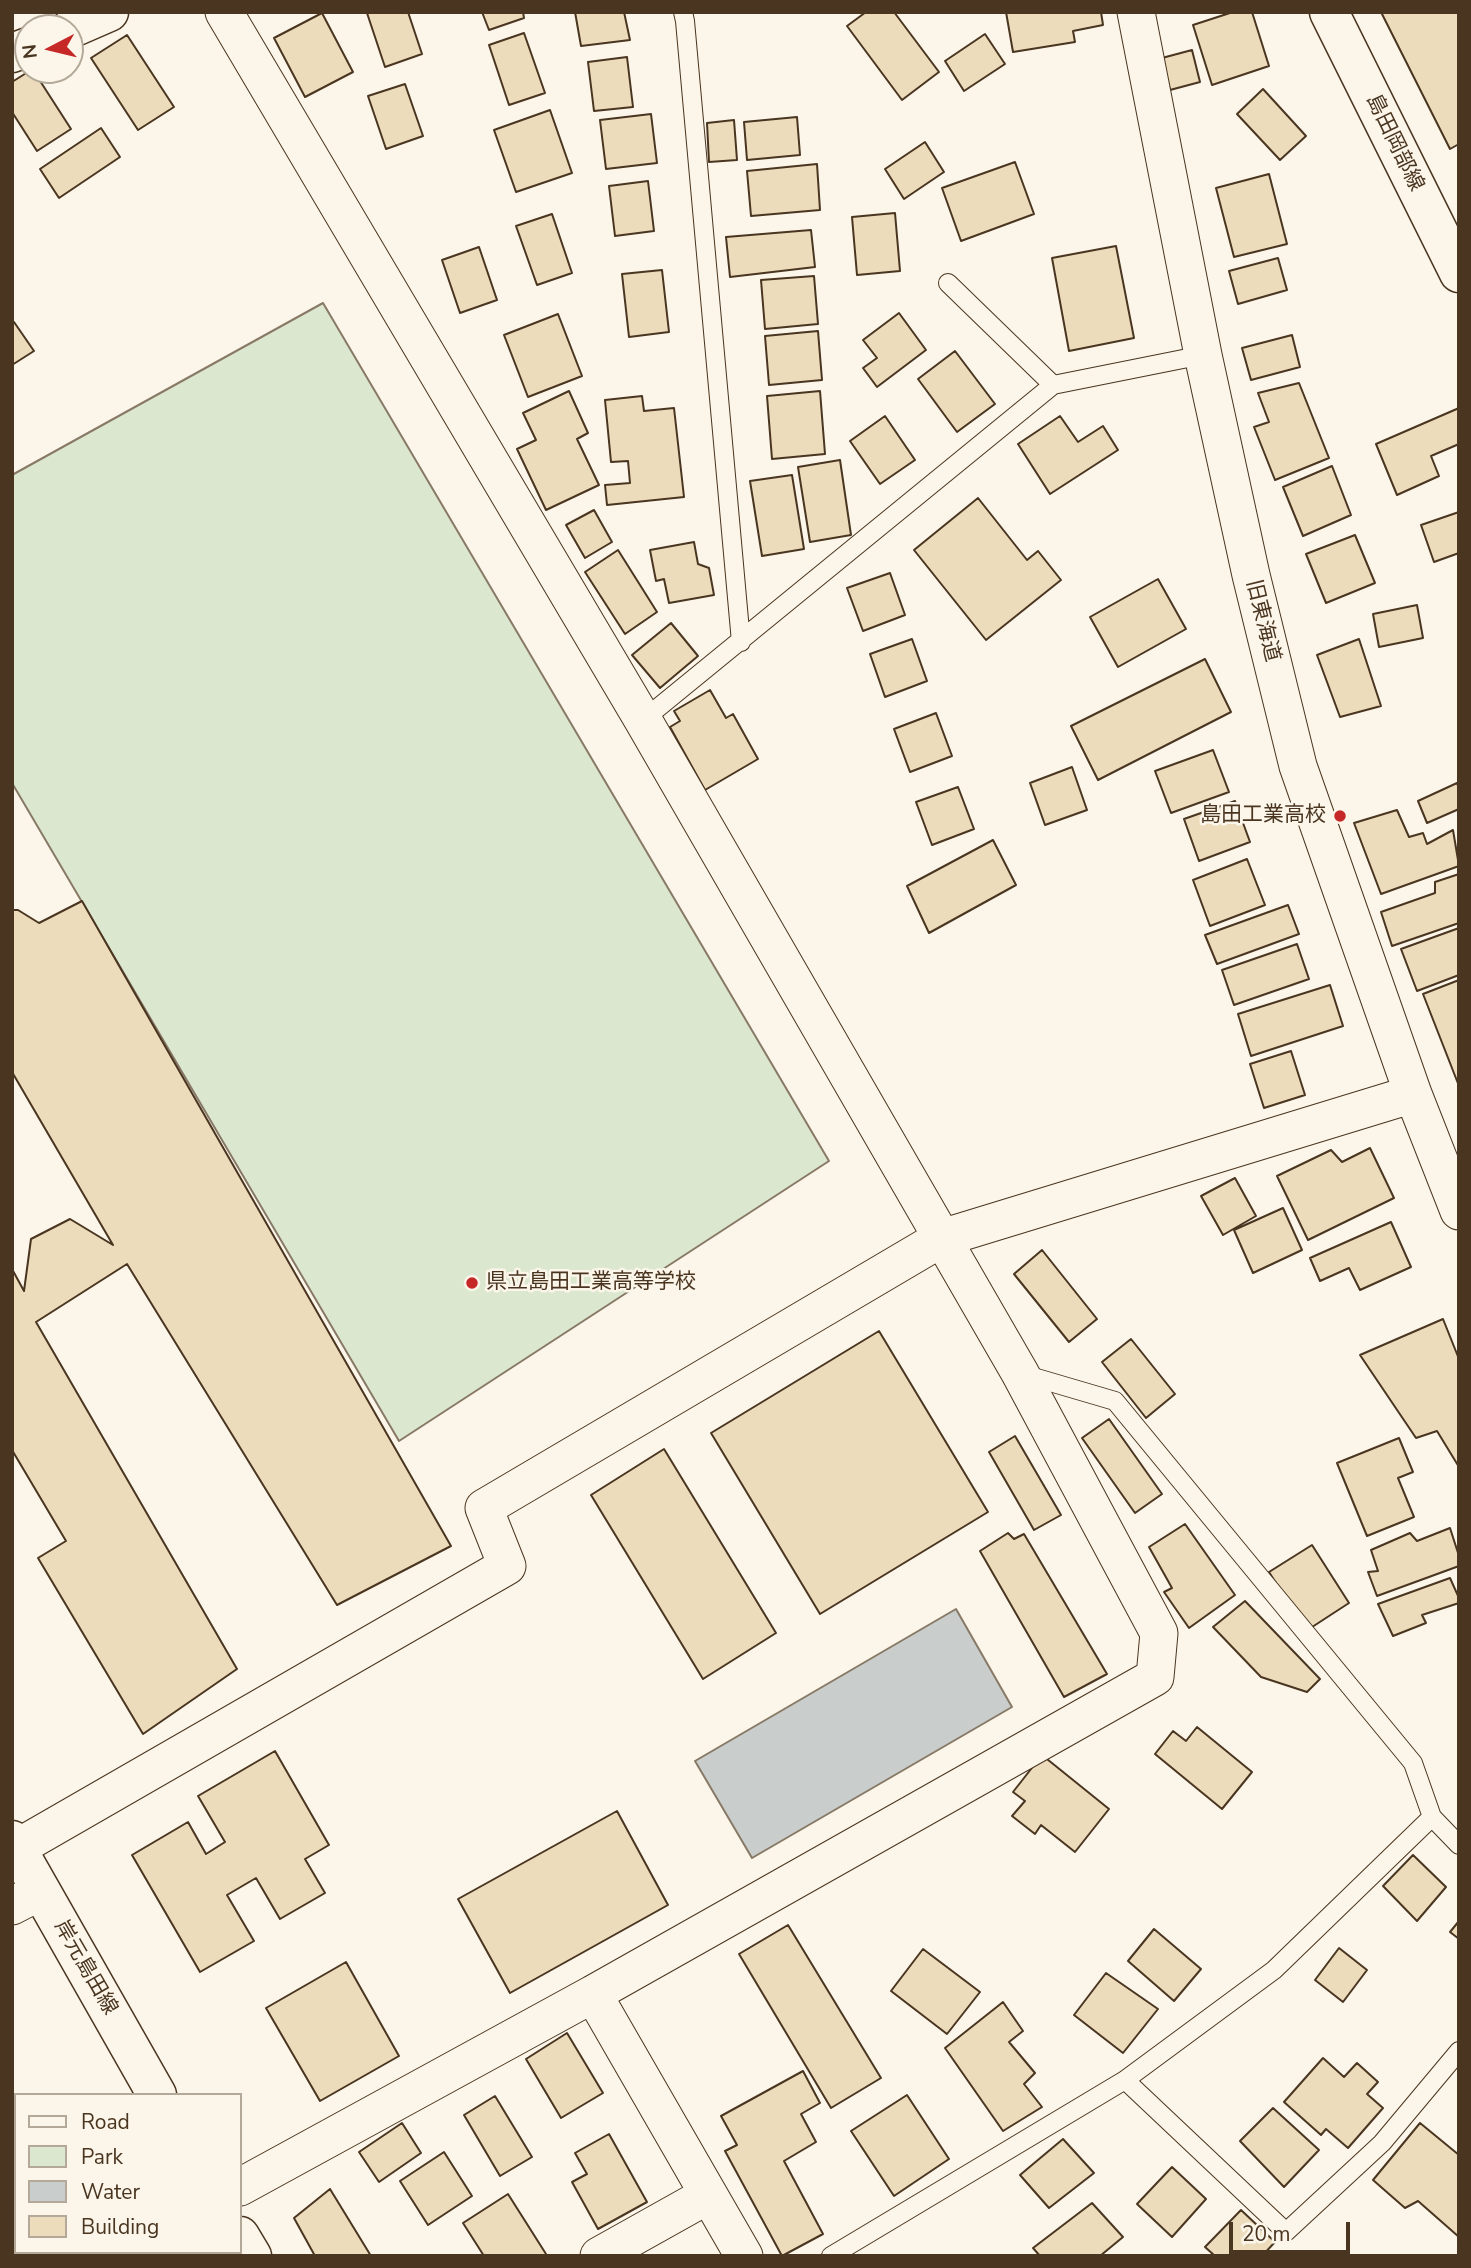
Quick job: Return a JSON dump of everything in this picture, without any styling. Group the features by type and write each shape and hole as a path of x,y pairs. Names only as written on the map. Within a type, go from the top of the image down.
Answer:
{"street":[{"path":"84,23 108,12"},
{"path":"224,12 643,720 1020,1373 1159,1633 1155,1677 593,1994 242,2186"},
{"name":"旧東海道","path":"1136,12 1203,355 1251,575 1298,766 1413,1094 1459,1211"},
{"name":"島田岡部線","path":"1329,12 1459,273"},
{"path":"15,1844 507,1566 484,1508 942,1238 1413,1094"},
{"name":"岸元島田線","path":"15,1844 27,1898 157,2093"},
{"path":"593,1994 744,2256"},
{"path":"599,2256 708,2195"},
{"path":"242,2239 252,2256"}],"lane":[{"path":"683,12 741,642"},
{"path":"948,283 1053,385"},
{"path":"643,720 1053,385 1203,355"},
{"path":"1020,1373 1115,1401 1413,1763 1432,1816 1459,1845"},
{"path":"831,2256 1125,2080 1274,1970 1432,1816"},
{"path":"1125,2080 1286,2232 1382,2143 1459,2052"}],"green space":[{"path":"323,303 829,1161 399,1441 12,783 12,475"}],"water":[{"path":"956,1609 1012,1707 752,1858 695,1761"}],"building":[{"path":"408,12 422,54 385,67 367,13"},
{"path":"482,12 523,12 524,18 489,30"},
{"path":"575,12 624,12 630,40 581,46"},
{"path":"866,12 894,12 939,72 902,100 847,26"},
{"path":"1006,12 1101,12 1103,25 1073,31 1075,42 1013,52"},
{"path":"1233,12 1252,12 1269,66 1212,85 1193,25"},
{"path":"1381,12 1459,12 1459,144 1450,149"},
{"path":"322,13 353,72 305,97 274,38"},
{"path":"524,33 545,93 509,105 489,45"},
{"path":"985,34 1005,64 964,91 945,61"},
{"path":"127,35 174,107 138,130 91,58"},
{"path":"1192,50 1200,82 1170,90 1162,58"},
{"path":"627,57 633,107 594,111 588,62"},
{"path":"12,82 42,84 71,129 37,151 12,112"},
{"path":"405,84 423,136 386,149 368,96"},
{"path":"1263,89 1306,136 1280,160 1237,114"},
{"path":"550,110 572,173 516,192 494,130"},
{"path":"651,114 657,163 606,169 600,120"},
{"path":"797,117 800,155 747,160 744,122"},
{"path":"734,120 737,160 709,162 707,123"},
{"path":"101,128 120,157 59,198 40,169"},
{"path":"925,142 944,172 904,199 885,169"},
{"path":"1015,162 1034,214 961,241 942,188"},
{"path":"817,164 820,210 751,216 747,171"},
{"path":"1269,174 1287,244 1234,257 1216,188"},
{"path":"648,181 654,231 615,236 609,186"},
{"path":"895,213 900,271 857,275 852,217"},
{"path":"552,214 572,273 537,285 516,226"},
{"path":"811,230 815,267 730,277 726,237"},
{"path":"1116,246 1134,338 1069,351 1052,258"},
{"path":"479,247 497,300 460,313 442,260"},
{"path":"1278,258 1287,290 1238,304 1229,271"},
{"path":"662,270 669,332 629,337 622,274"},
{"path":"814,276 818,324 765,329 761,280"},
{"path":"899,313 926,350 877,387 863,368 877,358 863,340"},
{"path":"558,314 582,376 528,397 504,335"},
{"path":"14,322 34,351 12,365 12,323"},
{"path":"818,331 822,380 769,385 765,336"},
{"path":"1292,335 1300,367 1251,380 1242,348"},
{"path":"955,351 995,404 957,432 918,379"},
{"path":"1299,383 1329,458 1275,480 1254,427 1269,422 1258,393"},
{"path":"569,391 588,433 577,439 599,485 546,510 517,449 536,440 523,413"},
{"path":"820,391 825,454 772,459 767,396"},
{"path":"642,396 644,411 674,408 684,497 607,505 605,485 630,483 628,461 611,462 605,400"},
{"path":"1459,408 1459,444 1431,456 1439,476 1397,495 1376,444"},
{"path":"885,416 915,460 880,484 850,441"},
{"path":"1060,416 1078,442 1103,426 1118,450 1050,494 1018,444"},
{"path":"840,460 851,535 810,542 798,467"},
{"path":"1332,466 1351,515 1303,536 1283,487"},
{"path":"792,475 804,549 762,556 750,481"},
{"path":"978,498 1027,560 1038,551 1061,580 986,640 914,550"},
{"path":"594,510 612,542 585,558 566,525"},
{"path":"1459,512 1459,553 1434,562 1421,525"},
{"path":"1355,535 1375,583 1326,603 1306,554"},
{"path":"694,542 698,564 709,568 714,595 669,603 664,579 656,581 650,550"},
{"path":"618,550 657,612 625,634 585,572"},
{"path":"890,573 905,615 863,631 847,588"},
{"path":"1158,579 1186,629 1118,667 1090,617"},
{"path":"1417,605 1423,638 1379,647 1373,614"},
{"path":"671,623 698,656 660,688 632,655"},
{"path":"912,639 927,681 885,697 870,654"},
{"path":"1359,639 1381,706 1340,717 1317,655"},
{"path":"1205,659 1231,712 1098,780 1071,726"},
{"path":"710,690 726,718 733,714 758,759 705,790 670,727 680,721 674,711"},
{"path":"936,713 952,756 910,772 894,729"},
{"path":"1213,750 1229,792 1171,813 1155,771"},
{"path":"1072,767 1087,810 1045,825 1030,783"},
{"path":"1457,783 1459,809 1427,823 1418,801"},
{"path":"958,787 974,829 932,845 916,802"},
{"path":"1235,801 1250,842 1199,861 1184,819"},
{"path":"1397,810 1409,837 1423,833 1427,844 1453,830 1459,866 1381,894 1354,823"},
{"path":"993,840 1016,885 929,933 907,886"},
{"path":"1247,859 1265,905 1210,926 1193,880"},
{"path":"1459,874 1459,923 1392,946 1381,912 1435,893 1435,882"},
{"path":"82,901 451,1546 337,1605 127,1264 36,1322 237,1669 143,1734 38,1558 66,1541 12,1450 12,1269 24,1291 31,1239 70,1219 113,1245 12,1072 12,910 18,910 39,923"},
{"path":"1288,905 1299,934 1217,964 1205,935"},
{"path":"1459,928 1459,975 1417,991 1401,949"},
{"path":"1297,944 1309,979 1234,1005 1222,970"},
{"path":"1459,980 1459,1086 1423,994"},
{"path":"1330,985 1343,1026 1251,1056 1238,1014"},
{"path":"1291,1051 1305,1095 1264,1108 1250,1064"},
{"path":"1370,1148 1394,1198 1308,1240 1277,1176 1331,1150 1342,1162"},
{"path":"1235,1178 1256,1216 1223,1235 1201,1196"},
{"path":"1283,1208 1302,1250 1253,1273 1234,1230"},
{"path":"1391,1222 1411,1267 1360,1290 1349,1268 1320,1281 1310,1258"},
{"path":"1042,1250 1097,1319 1069,1342 1014,1274"},
{"path":"1443,1319 1459,1359 1459,1467 1437,1431 1416,1438 1360,1355"},
{"path":"879,1331 988,1512 820,1614 711,1433"},
{"path":"1131,1339 1175,1394 1146,1418 1102,1362"},
{"path":"1109,1419 1162,1494 1135,1513 1082,1438"},
{"path":"1015,1436 1061,1515 1034,1530 989,1452"},
{"path":"1399,1438 1413,1472 1398,1478 1414,1517 1367,1536 1337,1463"},
{"path":"664,1449 776,1633 703,1679 591,1495"},
{"path":"1185,1524 1235,1595 1189,1628 1164,1592 1172,1588 1149,1547"},
{"path":"1450,1528 1459,1556 1459,1566 1377,1596 1368,1572 1378,1571 1371,1550 1410,1533 1417,1541"},
{"path":"1008,1533 1014,1539 1024,1534 1107,1674 1064,1697 980,1551"},
{"path":"1312,1545 1349,1603 1306,1631 1269,1572"},
{"path":"1450,1578 1459,1603 1422,1615 1426,1623 1393,1636 1378,1604"},
{"path":"1245,1601 1320,1679 1307,1692 1261,1677 1213,1627"},
{"path":"1197,1727 1252,1772 1222,1809 1155,1754 1173,1731 1186,1741"},
{"path":"275,1751 329,1845 305,1859 325,1893 280,1919 256,1878 227,1895 254,1941 200,1972 132,1855 188,1822 206,1854 225,1842 198,1796"},
{"path":"1042,1755 1109,1809 1075,1852 1041,1825 1035,1834 1012,1816 1025,1801 1013,1792"},
{"path":"617,1811 668,1905 510,1993 458,1899"},
{"path":"1413,1855 1446,1887 1417,1921 1383,1886"},
{"path":"1459,1921 1459,1939 1450,1932"},
{"path":"788,1925 881,2078 831,2108 739,1954"},
{"path":"1154,1929 1201,1969 1174,2001 1128,1961"},
{"path":"1339,1948 1367,1970 1343,2002 1315,1980"},
{"path":"923,1949 980,1992 947,2034 891,1991"},
{"path":"346,1962 399,2056 320,2101 266,2008"},
{"path":"1106,1973 1158,2009 1123,2053 1074,2015"},
{"path":"1003,2002 1023,2031 1009,2042 1035,2073 1024,2084 1042,2107 1003,2131 945,2048"},
{"path":"567,2033 603,2093 561,2118 526,2059"},
{"path":"1323,2058 1344,2077 1357,2063 1378,2082 1367,2094 1383,2108 1348,2148 1326,2129 1321,2135 1284,2102"},
{"path":"803,2071 820,2103 801,2114 816,2142 784,2161 823,2234 782,2256 725,2151 737,2145 721,2116"},
{"path":"907,2095 949,2159 894,2196 851,2131"},
{"path":"495,2096 532,2157 500,2176 464,2115"},
{"path":"1273,2108 1319,2150 1284,2187 1240,2141"},
{"path":"402,2123 421,2153 379,2182 359,2152"},
{"path":"1420,2123 1459,2155 1459,2237 1418,2201 1405,2208 1373,2180"},
{"path":"609,2134 647,2202 598,2229 572,2182 587,2174 575,2153"},
{"path":"1063,2139 1094,2173 1049,2208 1020,2175"},
{"path":"444,2152 472,2196 428,2225 400,2181"},
{"path":"1172,2167 1206,2199 1172,2237 1137,2204"},
{"path":"330,2189 371,2256 315,2256 294,2218"},
{"path":"508,2194 546,2254 544,2256 484,2256 463,2223"},
{"path":"1092,2203 1123,2237 1100,2256 1040,2256 1033,2248"},
{"path":"1241,2210 1275,2242 1262,2256 1215,2256 1205,2247"}],"place":[{"name":"島田工業高校","path":"1340,816"},
{"name":"県立島田工業高等学校","path":"472,1283"}]}
